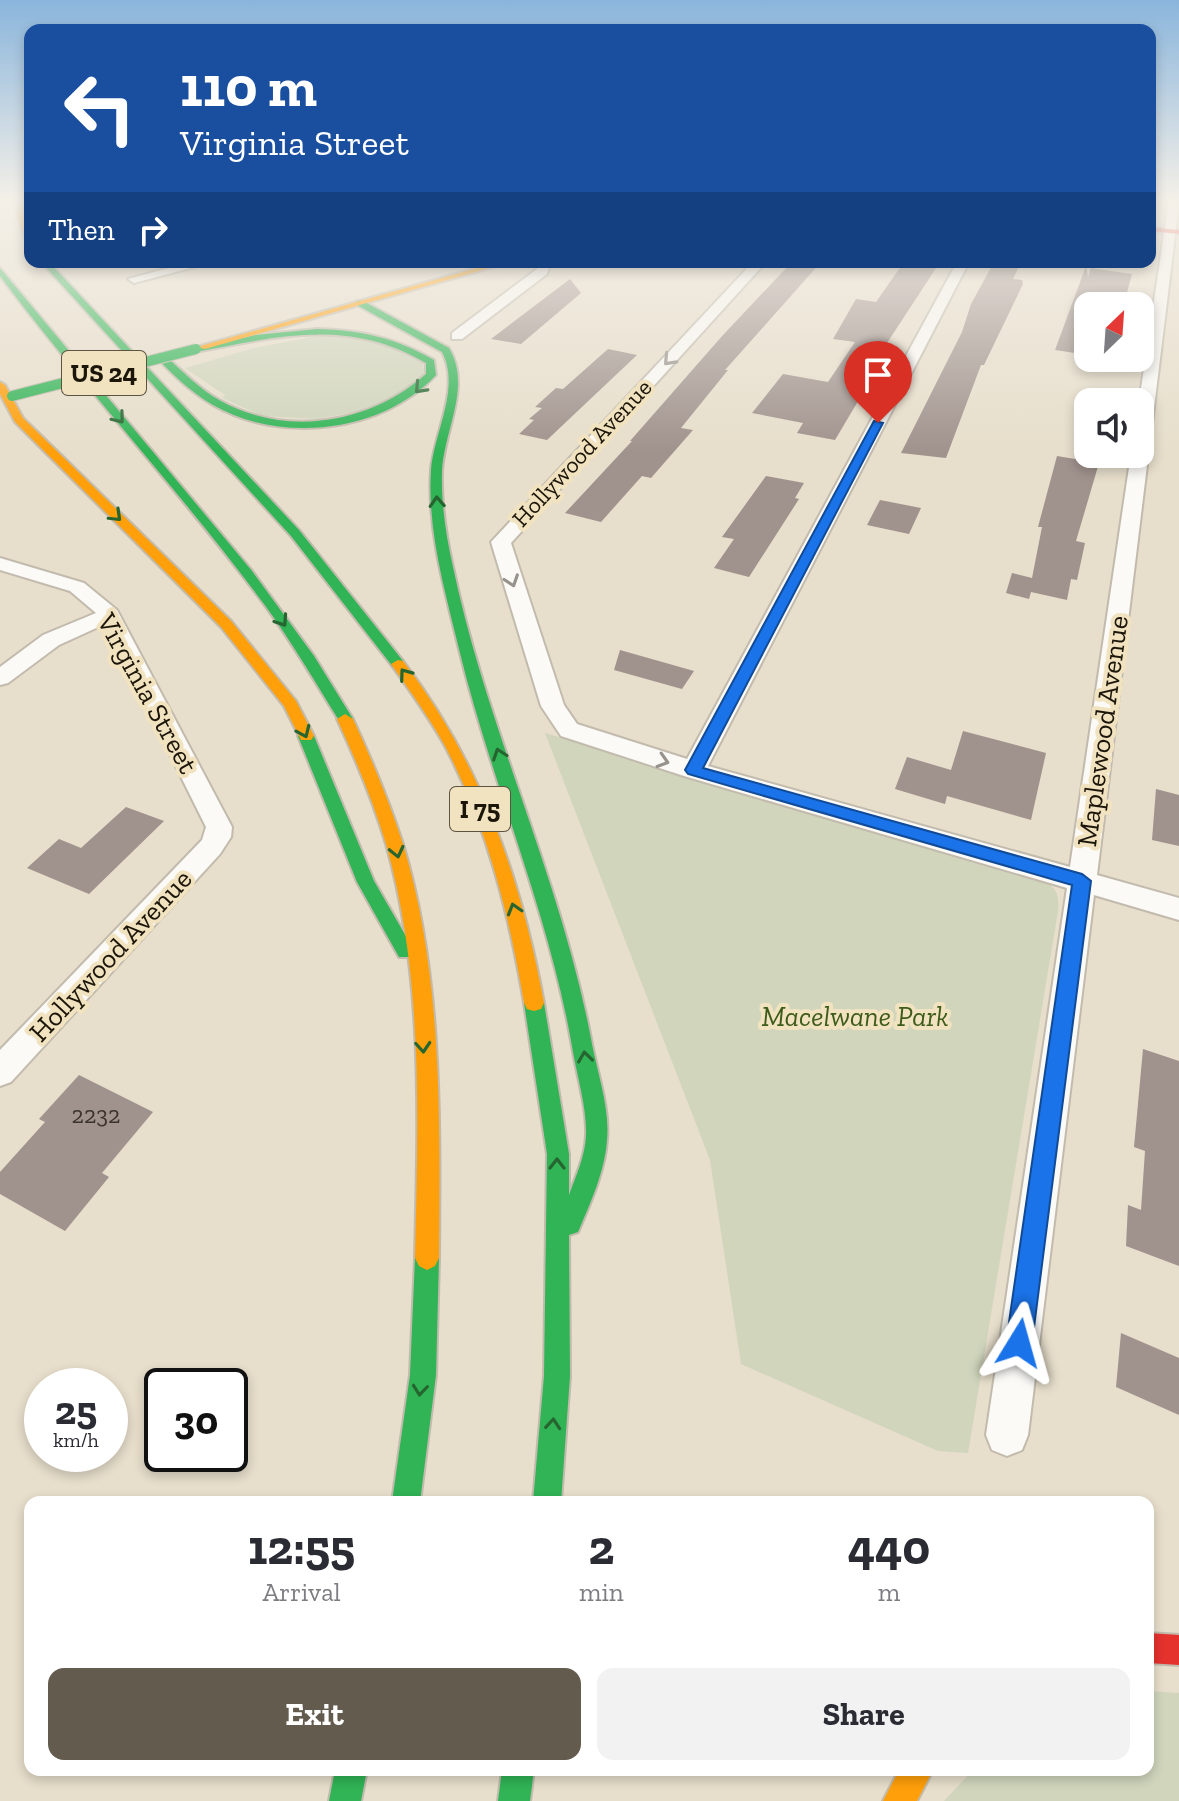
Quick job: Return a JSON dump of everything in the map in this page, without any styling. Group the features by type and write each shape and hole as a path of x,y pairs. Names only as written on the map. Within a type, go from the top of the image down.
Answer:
{"main road":[{"path":"11,284 263,592 323,681 357,745 389,820 405,888 416,969 426,1102 428,1312 407,1496"},
{"name":"I 75","path":"65,284 295,533 435,715 466,776 493,840 525,944 558,1154 557,1376 547,1496"},
{"path":"81,284 210,398 237,412 286,423 345,420 386,410 410,399 431,375 431,362 353,305"},
{"name":"US 24","path":"3,395 196,349 428,284"},
{"path":"353,305 446,350 455,362 456,375 438,451 436,478 442,549 465,652 564,955 583,1042 597,1141 556,1268"},
{"path":"196,349 272,336 340,333 384,336 408,343"},
{"path":"3,395 19,420 226,624 291,704 333,796 366,882 416,969"},
{"path":"1154,1648 1179,1650"},
{"path":"345,1801 350,1776"},
{"path":"514,1801 517,1776"},
{"path":"899,1801 914,1776"}],"street":[{"path":"457,336 526,284"},
{"name":"Hollywood Avenue","path":"693,770 569,730 553,706 501,542 740,284"},
{"path":"951,284 693,770 1179,909"},
{"name":"Maplewood Avenue","path":"1150,388 1166,284"},
{"name":"Maplewood Avenue","path":"1007,1435 1138,468"},
{"name":"Virginia Street","path":"0,564 77,587 110,614 216,817 218,837"},
{"path":"0,678 51,640 110,614"},
{"name":"Hollywood Avenue","path":"0,1072 218,837"}],"green space":[{"path":"318,336 370,338 423,363 425,374 379,408 316,419 262,416 222,398 225,395 185,368 254,348"},
{"name":"Macelwane Park","path":"545,733 1038,878 1055,890 1058,911 968,1453 938,1451 741,1364 710,1160"},
{"path":"1154,1691 1179,1693 1179,1801 944,1801 967,1776 1154,1776"}],"building":[{"path":"563,284 574,284 581,293 521,344 491,339"},
{"path":"771,284 801,284 725,370 728,370 681,428 693,430 651,478 642,476 601,522 565,513 632,441"},
{"path":"889,284 926,284 887,343 892,344 835,440 797,433 803,423 752,413 783,374 828,382 855,342 833,339 856,299 876,302"},
{"path":"982,284 1023,284 984,365 981,365 946,458 901,453 962,332 971,304"},
{"path":"1079,284 1129,284 1127,292 1076,292"},
{"path":"1074,299 1074,353 1055,350"},
{"path":"608,349 637,355 547,440 519,434 534,420 529,419 542,408 535,407 556,388 563,389"},
{"path":"1057,456 1074,459 1074,468 1098,468 1076,541 1085,543 1077,580 1071,579 1067,600 1031,592 1029,599 1006,593 1012,573 1032,578 1042,527 1038,527"},
{"path":"766,476 804,483 795,498 799,499 749,577 714,568 734,539 722,537"},
{"path":"880,500 921,508 909,534 867,525"},
{"path":"620,650 694,671 682,689 614,670"},
{"path":"963,731 1046,753 1031,820 947,796 945,804 895,789 907,757 951,770"},
{"path":"1156,789 1179,795 1179,846 1152,840"},
{"path":"126,807 164,821 89,894 27,868 59,839 81,848"},
{"path":"1143,1049 1179,1061 1179,1266 1126,1246 1128,1205 1141,1210 1145,1151 1134,1147"},
{"path":"79,1075 153,1112 102,1173 109,1177 65,1231 0,1194 0,1172 45,1122 39,1119"},
{"path":"1121,1333 1179,1358 1179,1415 1116,1387"}],"traffic: fast":[{"path":"11,284 247,573 309,659 345,719"},
{"path":"65,284 295,533 398,664"},
{"path":"360,303 446,350 452,361 454,387 440,441 437,474 443,552 471,668 562,954 595,1117 597,1136 594,1153 570,1224"},
{"path":"161,357 199,391 224,407 250,417 305,425 334,423 387,407 411,393 431,375 431,362 404,347 376,337 347,332 286,334 196,349"},
{"path":"12,396 196,349"},
{"path":"306,736 366,882 406,952"},
{"path":"534,1003 558,1154 557,1376 547,1496"},
{"path":"407,1496 423,1375 427,1258"},
{"path":"345,1801 350,1776"},
{"path":"514,1801 517,1776"}],"traffic: slow":[{"path":"202,347 428,284"},
{"path":"0,385 19,420 226,624 291,704 306,736"},
{"path":"398,664 430,707 453,746 485,817 510,891 534,1003"},
{"path":"345,719 374,782 395,847 410,914 420,982 425,1051 427,1258"},
{"path":"899,1801 914,1776"}],"traffic: jam":[{"path":"1154,1648 1179,1650"}],"route":[{"path":"878,423 693,770 1082,881 1019,1343"}]}
